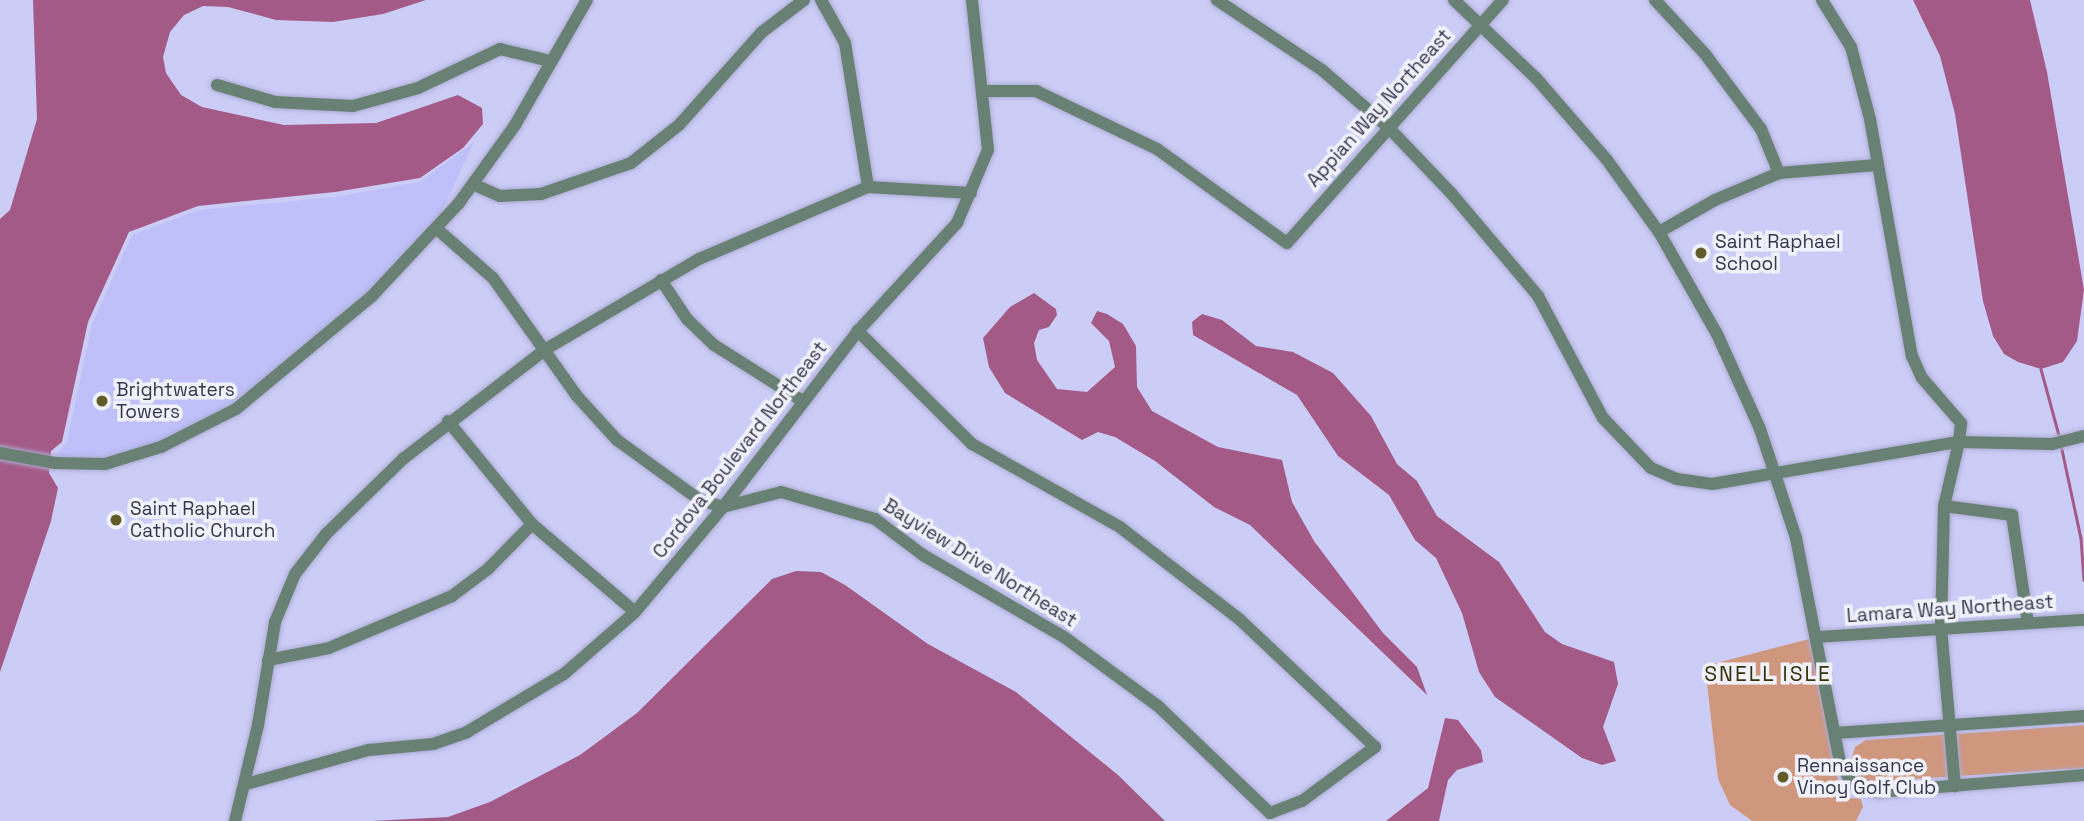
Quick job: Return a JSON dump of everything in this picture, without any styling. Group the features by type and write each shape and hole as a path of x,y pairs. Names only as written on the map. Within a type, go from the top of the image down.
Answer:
{"street":[{"path":"5,454 55,463 105,464 144,454 236,409 372,296 475,185 587,0"},
{"path":"475,185 500,195 541,194 631,163 679,125 762,32 804,0"},
{"path":"821,0 845,43 869,187"},
{"name":"Cordova Boulevard Northeast","path":"246,783 369,750 433,744 467,732 564,674 635,612 723,508 801,400 858,331 957,222 988,150 985,91 972,0"},
{"path":"1217,0 1322,70 1388,127 1538,296 1603,418 1619,440 1651,468 1677,479 1712,484 1959,442 2052,444 2079,438"},
{"path":"1454,0 1481,24 1576,122 1659,232 1731,363 1776,474 1818,637 1835,733 1846,776 1859,788 1878,792 2084,775"},
{"name":"Appian Way Northeast","path":"985,91 1036,91 1157,149 1287,243 1503,0"},
{"path":"1655,0 1705,54 1761,130 1779,173"},
{"path":"1822,0 1851,47 1877,165 1912,356 1922,378 1961,424 1944,506 1941,627 1955,786"},
{"path":"217,85 275,102 352,106 418,88 500,49 550,61"},
{"path":"1659,232 1715,200 1779,173 1877,165"},
{"path":"235,821 246,783 275,622 295,574 326,534 448,421 546,349 699,259 869,187 971,193"},
{"path":"437,229 492,278 546,349 576,395 617,440 658,474 700,500 723,508"},
{"path":"661,281 687,319 714,345 801,400"},
{"name":"Bayview Drive Northeast","path":"723,508 781,492 875,519 923,555 1064,637 1147,698 1270,813 1301,801 1376,747 1238,618 1120,527 972,444 858,331"},
{"path":"448,421 531,524 635,612"},
{"path":"1944,506 2012,515 2028,623"},
{"path":"268,660 329,648 452,596 488,569 531,524"},
{"name":"Lamara Way Northeast","path":"1818,637 1941,627 2084,620"},
{"path":"1835,733 2084,716"}],"shaded area":[{"path":"33,0 426,0 383,14 333,22 276,20 228,7 203,6 184,15 170,32 163,57 166,73 181,95 202,107 284,125 376,123 458,95 482,108 483,124 463,148 420,178 335,192 198,206 129,232 88,322 62,442 51,451 49,473 58,488 51,521 0,672 0,219 10,210 37,119"},
{"path":"1913,0 2030,0 2047,72 2084,290 2077,341 2063,362 2041,369 2018,362 2004,354 1993,336 1983,301 1955,114 1940,56"},
{"path":"474,142 440,216 387,274 234,405 142,450 105,459 55,457 67,442 92,324 132,235 199,210 335,197 420,182"},
{"path":"1034,293 1056,309 1057,315 1049,327 1039,330 1034,343 1037,360 1057,389 1087,392 1115,367 1109,341 1091,323 1097,311 1107,314 1123,324 1136,346 1137,387 1152,411 1218,447 1282,460 1292,502 1314,541 1383,633 1417,667 1427,695 1250,525 1214,507 1155,461 1115,437 1098,432 1082,440 1005,393 989,367 983,338 1010,307"},
{"path":"1202,314 1222,320 1256,346 1293,352 1333,373 1371,416 1397,464 1417,481 1437,516 1499,562 1545,632 1562,644 1614,662 1618,684 1603,727 1616,761 1602,765 1582,758 1495,697 1479,672 1462,613 1436,558 1415,540 1389,495 1338,456 1297,395 1193,335 1192,322"},
{"path":"796,571 821,572 845,585 928,644 1016,692 1118,775 1165,821 372,821 448,817 490,802 580,755 637,713 772,579"},
{"path":"1813,638 1841,797 1861,799 1863,807 1856,821 1752,821 1730,805 1718,779 1705,666"},
{"path":"1445,718 1458,720 1481,750 1483,762 1457,770 1448,780 1439,821 1386,821 1428,788"},
{"path":"2084,725 2084,768 1866,782 1854,774 1851,761 1855,747 1866,740"}],"waterway":[{"path":"2041,369 2060,439"},
{"path":"2061,445 2081,538 2084,580"}],"place":[{"name":"Saint Raphael School","path":"1701,253"},
{"name":"Brightwaters Towers","path":"102,401"},
{"name":"Saint Raphael Catholic Church","path":"116,520"},
{"name":"Rennaissance Vinoy Golf Club","path":"1783,777"}],"district":[{"name":"SNELL ISLE","path":"1768,674"}]}
